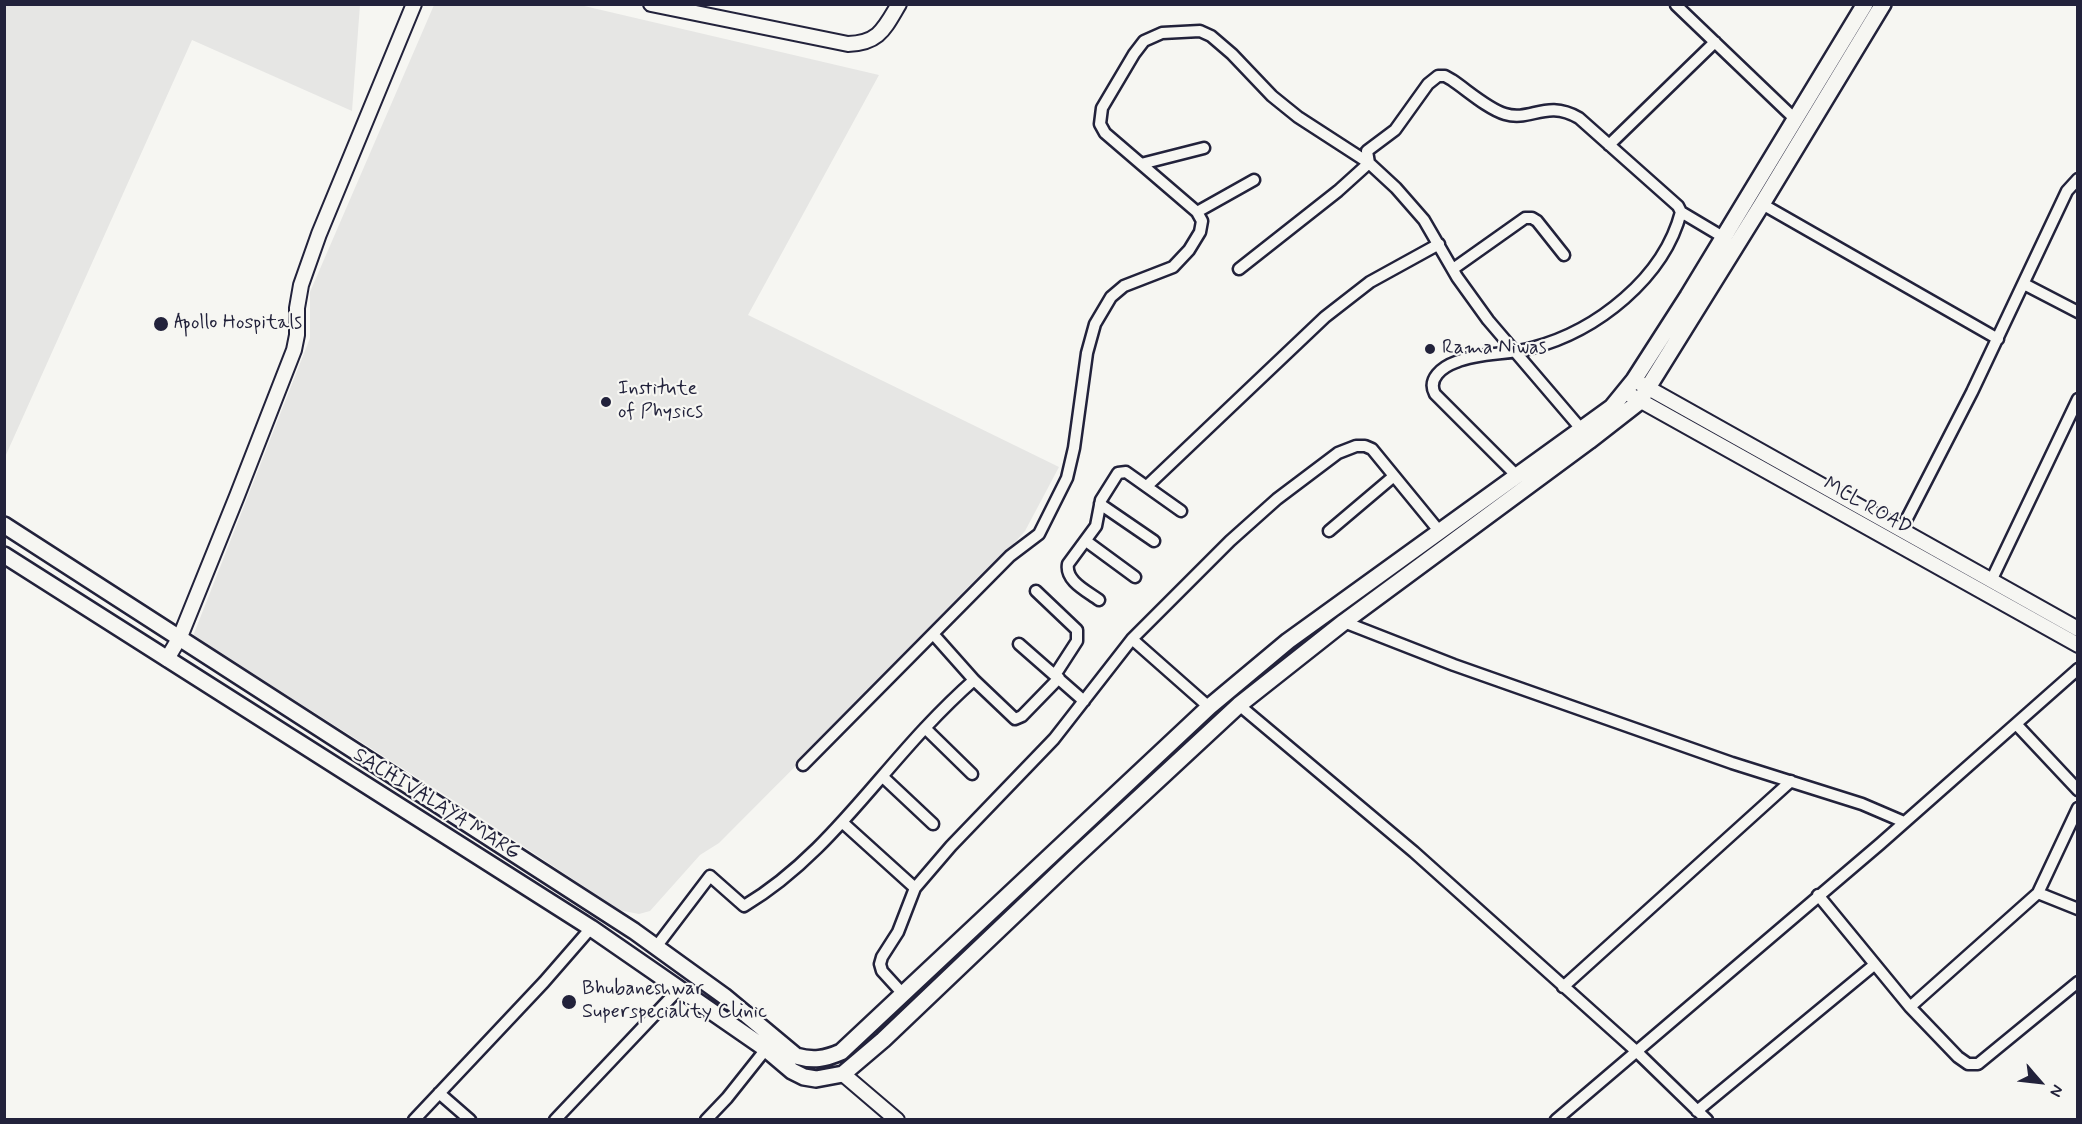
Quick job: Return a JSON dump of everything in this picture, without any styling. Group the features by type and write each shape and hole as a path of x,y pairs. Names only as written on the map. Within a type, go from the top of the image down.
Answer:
{"main road":[{"path":"4,525 626,926 724,996 796,1056 825,1059 840,1052 1209,707 1292,639 1612,407 1634,380 1688,296 1865,4"},
{"path":"843,1074 883,1040 1239,705 1344,622 1546,474 1639,402 1883,4"},
{"name":"SACHIVALAYA MARG","path":"4,555 614,943 766,1049 792,1071 804,1077 816,1079 843,1074"},
{"path":"1292,639 1303,654"},
{"path":"614,943 626,926"}],"street":[{"path":"167,659 180,637 294,350 301,285 414,4"},
{"path":"651,4 848,45 863,44 877,37 899,4"},
{"path":"1676,5 1795,119"},
{"path":"802,765 934,635 1010,556 1039,534 1067,478 1095,324 1111,297 1124,286 1173,267 1189,250 1200,232 1202,221 1197,212 1105,133 1100,124 1102,108 1134,54 1144,41 1162,33 1200,32 1211,36 1281,103 1369,163 1396,188 1424,220 1453,269 1488,320 1582,430"},
{"path":"1609,145 1715,42"},
{"path":"1369,163 1367,151 1395,130 1428,84 1438,76 1444,76 1504,114 1519,116 1549,109 1566,111 1579,118 1678,206 1681,212 1723,237"},
{"path":"1141,164 1204,148"},
{"path":"1239,269 1338,191 1369,163"},
{"path":"1901,530 1938,463 2067,191 2078,179"},
{"path":"1197,212 1254,180"},
{"path":"1762,204 1998,339"},
{"path":"1516,475 1435,394 1431,388 1432,381 1454,362 1553,342 1613,308 1633,290 1656,263 1676,232 1681,212"},
{"path":"1453,269 1525,218 1537,221 1564,255"},
{"path":"1147,486 1325,317 1370,282 1439,244"},
{"path":"2024,284 2078,312"},
{"name":"MCL ROAD","path":"1634,380 2078,629"},
{"name":"MCL ROAD","path":"1625,393 2078,645"},
{"path":"1992,581 2073,420 2078,399"},
{"path":"903,994 882,971 880,964 898,932 915,888 951,846 1054,739 1132,639 1238,534 1277,499 1338,453 1356,446 1365,446 1372,449 1440,532"},
{"path":"1099,600 1067,574 1068,564 1096,526 1100,504 1113,478 1122,471 1181,511"},
{"path":"1329,531 1394,476"},
{"path":"1100,504 1154,541"},
{"path":"1086,541 1136,577"},
{"path":"934,635 974,680 1015,719 1022,716 1057,676 1077,642 1077,630 1036,591"},
{"path":"1344,622 1454,665 1732,763 1862,804 1904,822"},
{"path":"1132,639 1209,707"},
{"path":"1019,644 1084,701"},
{"path":"1556,1119 1904,822 2078,669"},
{"path":"656,947 710,876 744,906 765,893 789,873 842,822 925,728 974,680"},
{"path":"1239,705 1414,852 1707,1119"},
{"path":"2016,724 2078,790"},
{"path":"925,728 972,774"},
{"path":"883,777 933,824"},
{"path":"1563,987 1791,781"},
{"path":"1910,1007 2038,893 2078,808"},
{"path":"842,822 915,888"},
{"path":"2038,893 2078,909"},
{"path":"1818,895 1910,1007 1958,1057 1968,1064 1978,1064 2078,982"},
{"path":"414,1119 544,982 591,928"},
{"path":"1697,1111 1874,965"},
{"path":"555,1119 679,988"},
{"path":"706,1119 727,1098 766,1049"},
{"path":"843,1074 897,1119"},
{"path":"439,1093 470,1119"}],"shaded area":[{"path":"5,4 360,5 352,111 192,40 5,457"},
{"name":"Institute of Physics","path":"434,5 580,5 879,75 748,315 1059,467 1025,531 986,575 719,843 700,855 650,911 639,914 619,910 475,814 193,636 310,338 310,292"}],"place":[{"name":"Apollo Hospitals","path":"161,324"},
{"name":"Rama Niwas","path":"1430,349"},
{"name":"Institute of Physics","path":"606,402"},
{"name":"Bhubaneshwar Superspeciality Clinic","path":"569,1002"}]}
